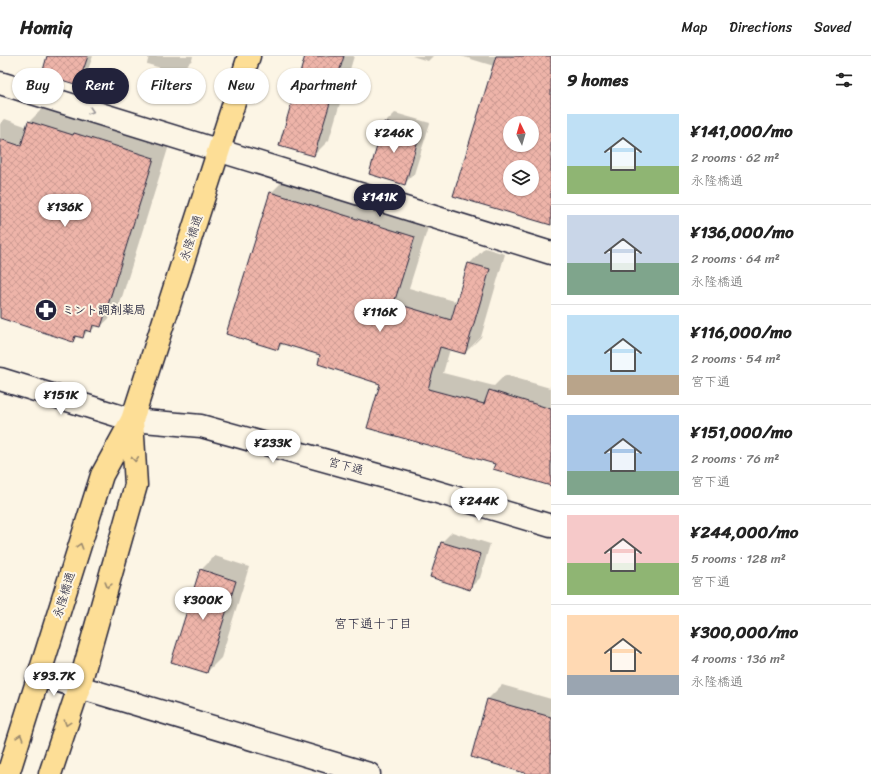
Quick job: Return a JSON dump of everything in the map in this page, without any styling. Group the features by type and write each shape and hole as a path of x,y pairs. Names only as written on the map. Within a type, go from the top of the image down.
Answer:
{"main road":[{"name":"永隆橋通","path":"8,774 102,476 132,420 249,56"},
{"name":"永隆橋通","path":"50,774 79,687 136,485 132,420"}],"street":[{"path":"0,84 551,253"},
{"name":"宮下通","path":"0,379 132,420 201,426 417,486 551,526"},
{"path":"39,675 369,774"}],"building":[{"path":"47,56 88,56 84,68 72,68 72,83 64,81 64,68 44,68"},
{"path":"305,56 344,56 340,68 302,68"},
{"path":"496,56 551,56 551,225 453,196"},
{"path":"291,104 330,104 314,156 279,146"},
{"path":"28,121 73,135 74,133 154,158 101,327 93,325 91,332 85,330 83,338 75,336 73,342 0,318 0,139 21,146"},
{"path":"384,122 420,133 405,185 369,174"},
{"path":"270,192 415,237 394,303 451,320 468,263 490,269 465,354 440,347 428,389 484,404 489,390 551,409 551,486 493,469 495,464 367,428 380,384 318,364 320,355 280,343 278,350 226,334"},
{"path":"441,542 481,554 470,590 430,577"},
{"path":"200,569 236,581 207,673 171,662"},
{"path":"487,699 551,717 551,774 528,774 471,757"}],"place":[{"name":"ミント調剤薬局","path":"46,310"}],"district":[{"name":"宮下通十丁目","path":"373,623"}]}
